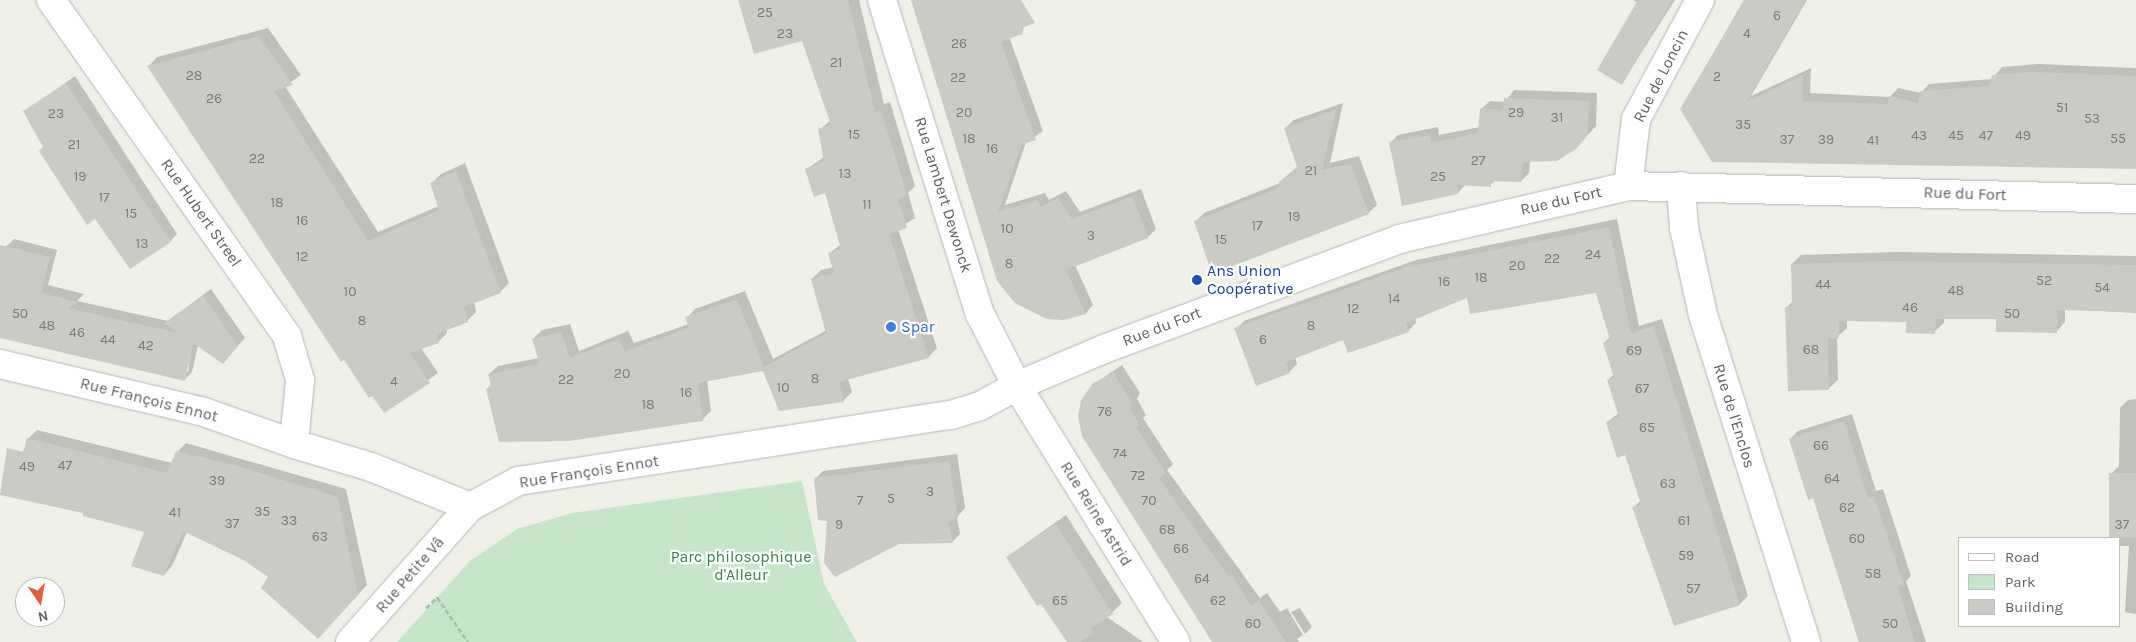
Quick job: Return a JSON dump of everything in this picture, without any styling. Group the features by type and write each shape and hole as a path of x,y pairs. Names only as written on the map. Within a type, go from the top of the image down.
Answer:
{"street":[{"name":"Rue Hubert Streel","path":"51,0 287,336 300,380 294,444"},
{"name":"Rue Lambert Dewonck","path":"882,0 980,314 1017,386"},
{"name":"Rue de Loncin","path":"1628,186 1636,118 1700,0"},
{"name":"Rue du Fort","path":"1017,386 1104,349 1399,239 1628,186 2136,199"},
{"name":"Rue de l'Enclos","path":"1681,186 1684,228 1703,316 1806,642"},
{"name":"Rue François Ennot","path":"0,364 201,411 294,444 371,466 470,507 518,481 951,415 980,406 1017,386"},
{"name":"Rue Reine Astrid","path":"1017,386 1176,642"},
{"name":"Rue Petite Vâ","path":"350,642 470,507"}],"path":[{"path":"424,610 437,597 468,642"}],"green space":[{"name":"Parc philosophique d'Alleur","path":"802,481 824,584 857,642 397,642 470,561 517,529 572,513"}],"building":[{"path":"738,0 848,0 875,112 881,110 907,195 898,199 907,228 889,234 929,358 839,382 844,402 779,411 763,371 698,383 703,421 569,441 499,442 486,389 491,386 488,374 540,364 532,339 561,332 570,358 619,339 625,351 689,328 685,317 737,299 764,367 826,333 811,279 834,273 828,253 841,249 825,193 814,197 805,169 824,161 818,129 831,125 802,41 754,54"},
{"path":"911,0 1021,0 1035,23 1024,27 1022,34 1001,42 1036,140 1021,145 998,212 1037,200 1041,207 1058,198 1072,219 1133,196 1148,238 1066,270 1086,314 1064,320 1047,319 1015,303 997,281"},
{"path":"1638,0 1672,0 1622,85 1597,70"},
{"path":"1745,0 1806,0 1746,102 1803,75 1803,101 1888,104 1889,96 1918,103 1920,91 1989,86 1992,75 2029,72 2136,76 2136,169 1712,162 1680,109"},
{"path":"259,36 293,85 274,91 368,241 439,210 430,183 456,171 501,293 464,307 468,322 437,334 439,343 410,353 430,383 384,413 372,396 369,398 344,360 341,362 147,66"},
{"path":"66,83 171,242 130,269 95,219 87,225 39,151 43,147 23,111"},
{"path":"1504,98 1589,101 1588,135 1576,149 1557,161 1523,162 1521,182 1491,181 1491,187 1458,185 1458,194 1402,206 1389,142 1430,135 1431,143 1478,133 1480,108 1503,110"},
{"path":"1336,110 1322,170 1351,164 1369,214 1212,274 1194,221 1279,188 1279,182 1297,167 1284,128"},
{"path":"1609,227 1631,333 1654,326 1740,605 1674,626 1632,507 1641,504 1625,455 1617,458 1606,422 1619,417 1607,380 1614,378 1603,343 1610,340 1596,293 1470,314 1467,298 1406,323 1409,332 1348,353 1343,340 1286,362 1290,373 1256,386 1234,328 1407,267"},
{"path":"0,245 50,257 41,293 78,302 68,308 178,333 164,323 203,296 238,346 223,364 193,343 185,381 0,338"},
{"path":"1889,261 2136,265 2136,312 2057,310 2057,333 1996,332 1996,319 1936,319 1935,334 1906,333 1906,322 1839,321 1839,338 1828,339 1829,390 1788,391 1785,307 1792,306 1791,264"},
{"path":"1113,373 1132,402 1130,408 1139,424 1136,427 1166,473 1159,478 1228,576 1232,575 1251,605 1259,600 1286,642 1212,642 1082,436 1078,416 1081,400 1093,383"},
{"path":"1844,421 1868,498 1874,496 1904,585 1898,587 1915,642 1859,642 1813,498 1808,500 1789,439"},
{"path":"27,438 167,473 176,451 238,466 338,497 358,595 318,639 261,588 268,577 245,561 183,531 164,576 131,566 144,532 83,516 83,513 0,495 7,448 23,452"},
{"path":"949,461 958,518 948,522 953,543 899,544 835,577 824,563 827,521 818,520 814,478"},
{"path":"2109,473 2136,473 2136,538 2109,537"},
{"path":"1056,524 1113,614 1091,628 1093,633 1080,642 1067,642 1041,604 1037,606 1006,557"}],"place":[{"name":"Ans Union Coopérative","path":"1197,280"},
{"name":"Spar","path":"891,327"}]}
